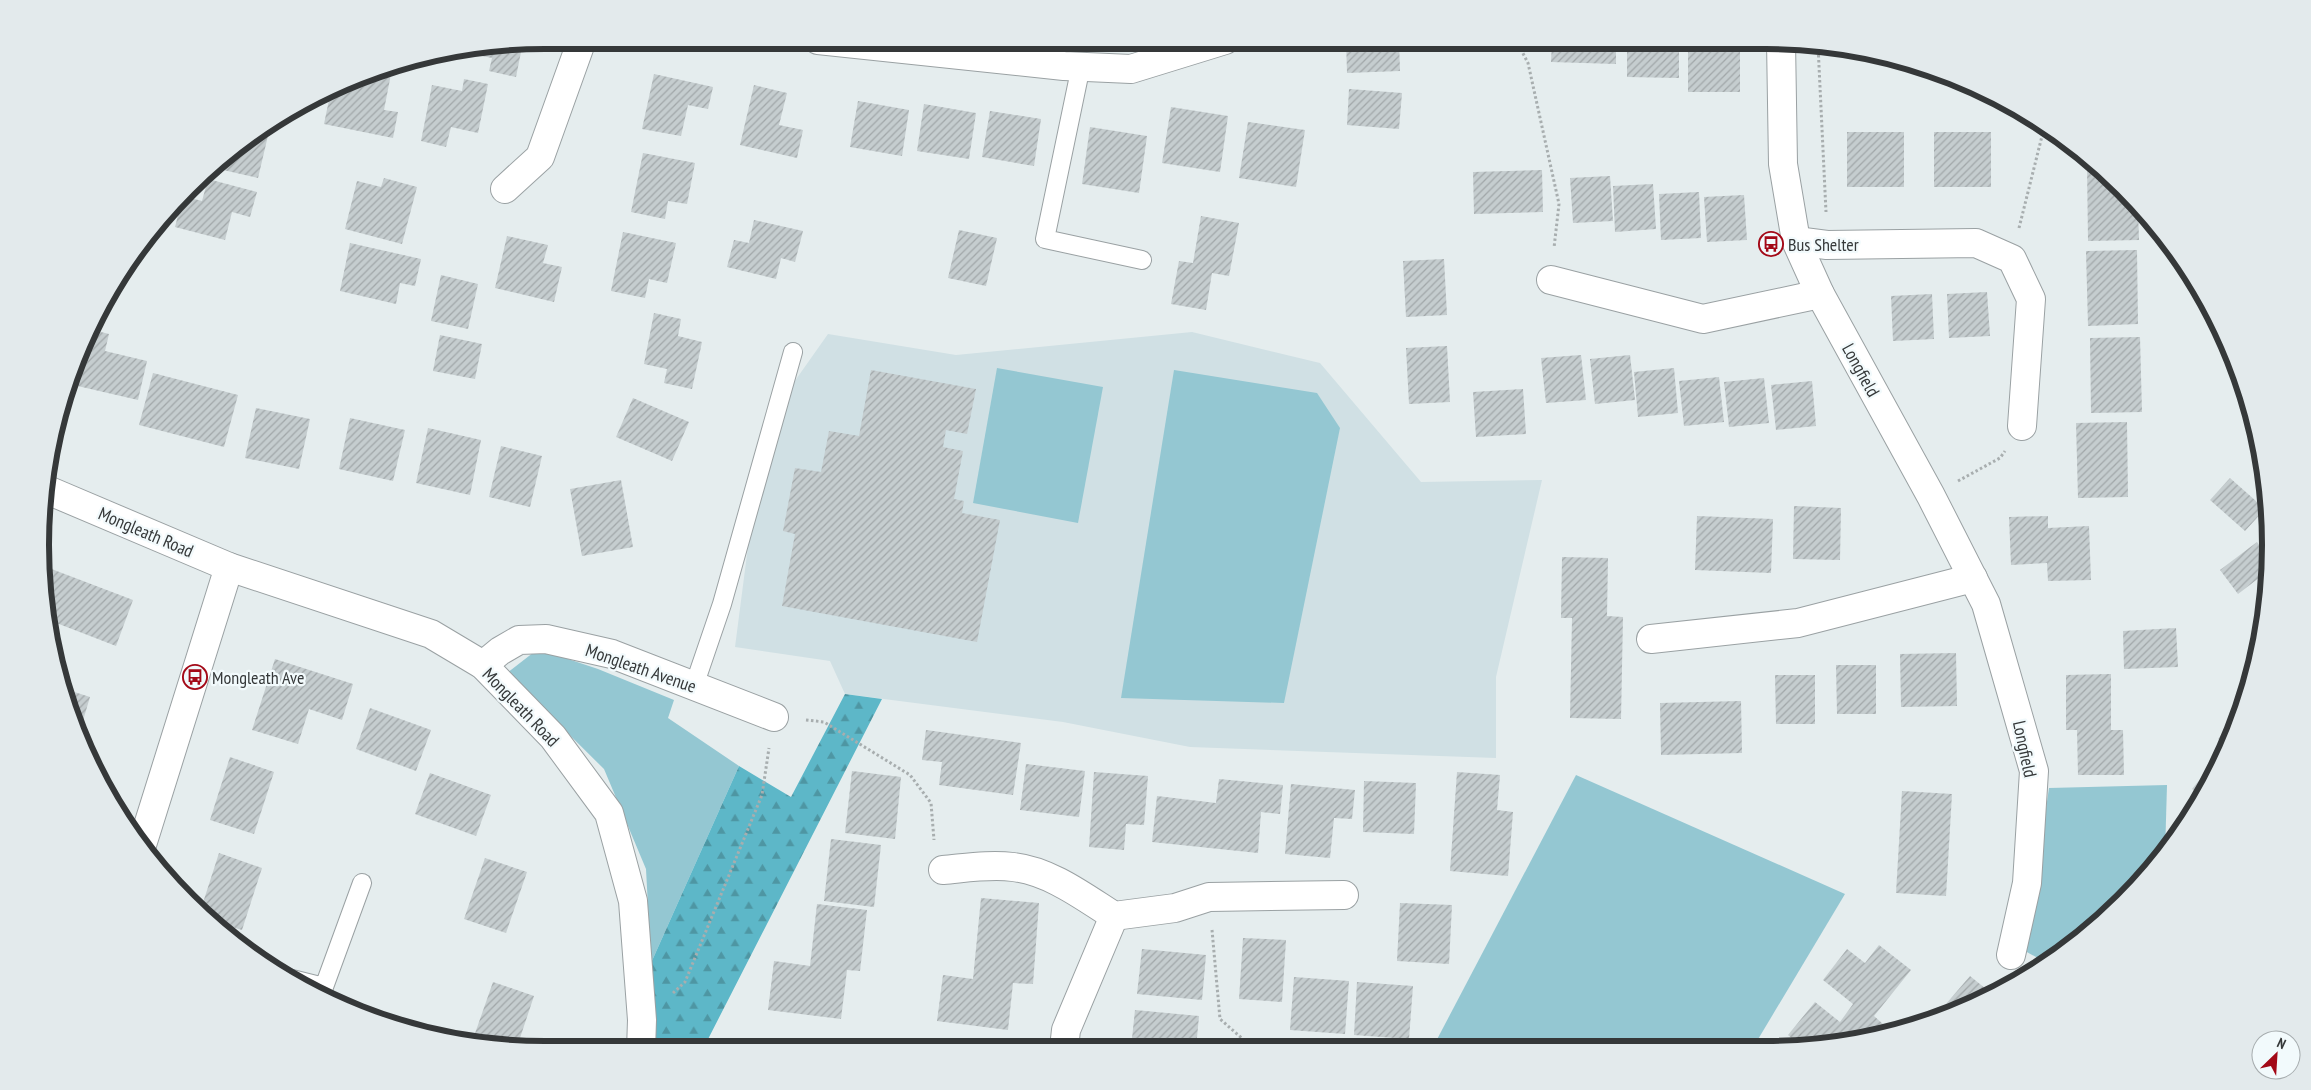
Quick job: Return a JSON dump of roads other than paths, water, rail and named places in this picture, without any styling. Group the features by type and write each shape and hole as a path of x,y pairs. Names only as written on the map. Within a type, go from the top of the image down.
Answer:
{"street":[{"path":"505,190 540,157 579,49"},
{"path":"909,49 1130,69 1196,49"},
{"name":"Longfield","path":"1781,49 1783,164 1796,241 1820,294 1931,496 1986,604 2034,771 2027,882 2011,955"},
{"path":"1796,241 1827,245 1976,244 2012,259 2031,299 2022,426"},
{"path":"1551,280 1703,318 1820,294"},
{"name":"Mongleath Road","path":"52,492 229,567 431,634 483,665 553,737 609,813 633,900 642,1020 641,1041"},
{"path":"144,838 229,567"},
{"path":"1651,638 1798,623 1973,578"},
{"name":"Mongleath Avenue","path":"483,665 500,651 519,640 546,639 612,654 774,717"},
{"path":"943,870 1014,867 1039,874 1073,889 1114,916 1175,908 1210,897 1344,895"},
{"path":"1065,1041 1066,1030 1114,916"}],"lane":[{"path":"1081,66 1045,240 1142,260"},
{"path":"694,686 722,604 793,352"},
{"path":"316,985 324,987 362,883"}],"place":[{"name":"Bus Shelter","path":"1771,244"},
{"name":"Mongleath Ave","path":"195,677"}]}
